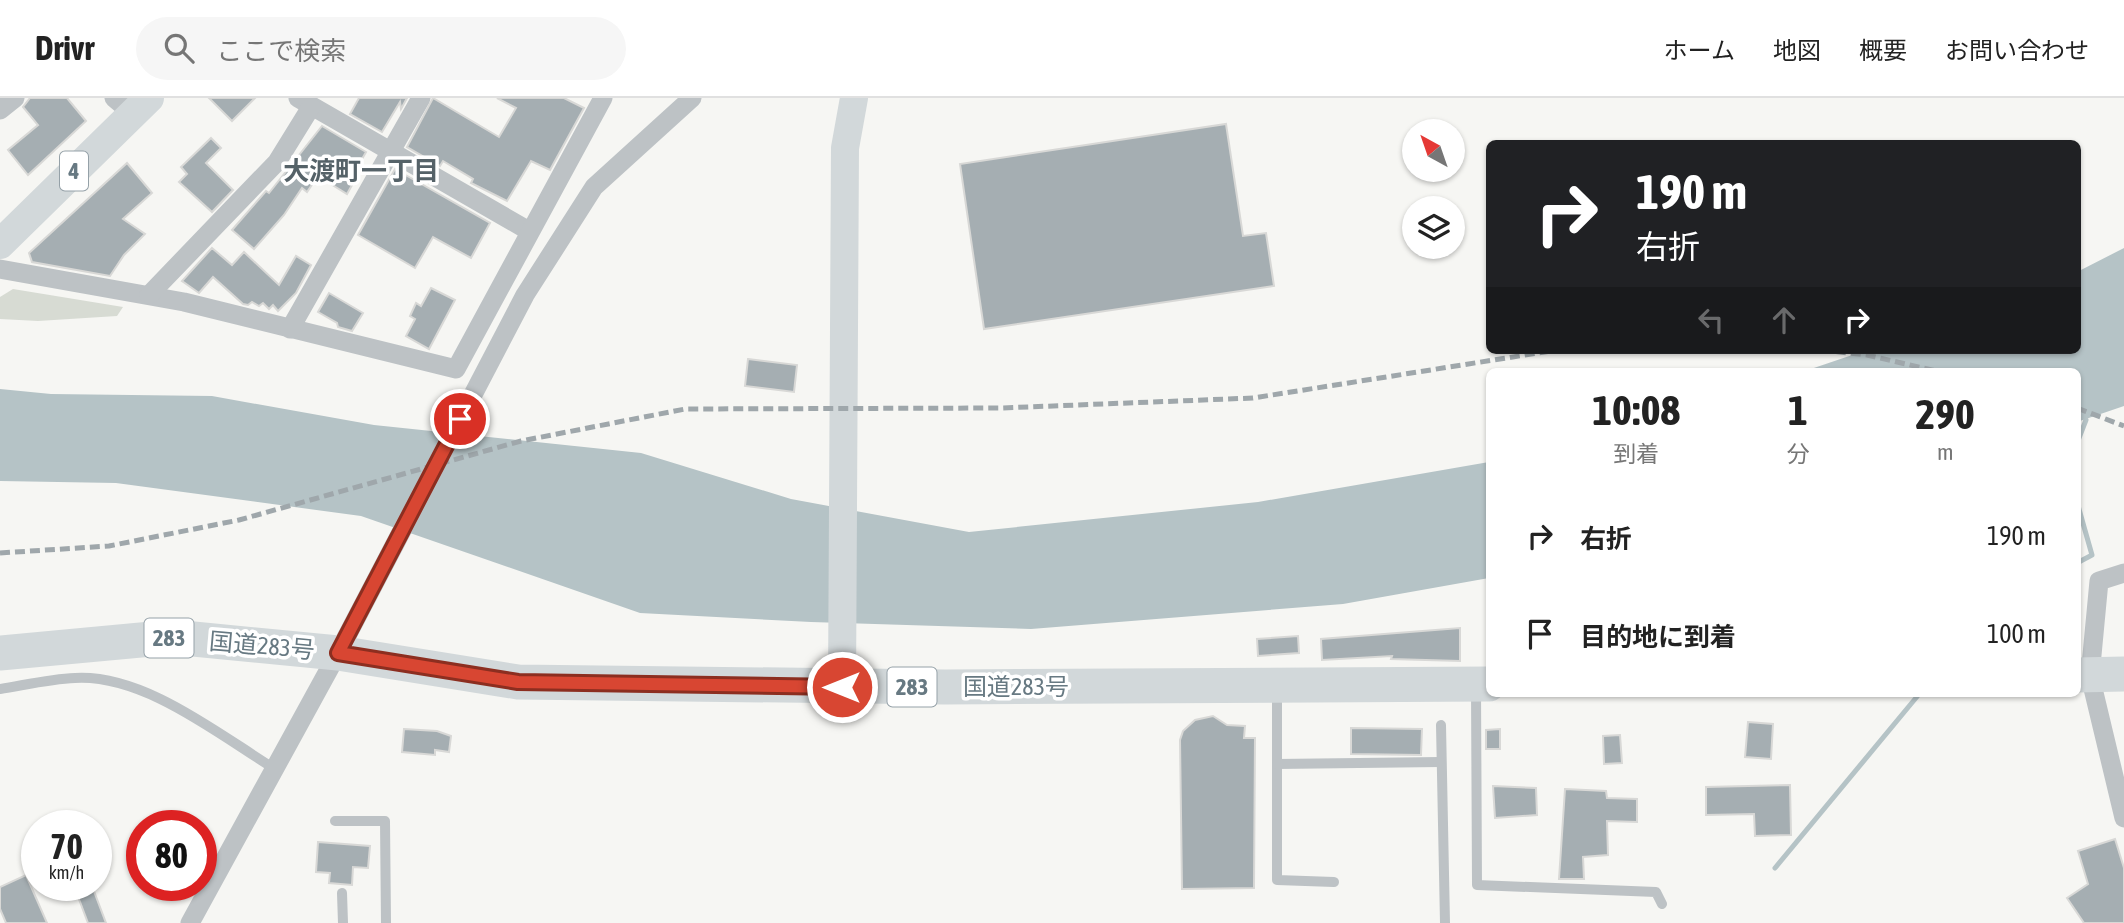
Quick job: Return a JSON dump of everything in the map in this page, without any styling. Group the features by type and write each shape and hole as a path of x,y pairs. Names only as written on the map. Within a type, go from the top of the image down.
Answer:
{"highway":[{"name":"国道283号","path":"0,653 173,638 338,653 518,682 842,687 1483,684"}],"main road":[{"name":"4","path":"0,244 132,103"}],"street":[{"path":"0,110 15,98"},
{"path":"290,329 389,150 421,98"},
{"path":"0,269 149,295 456,369 603,98"},
{"path":"190,923 338,653 508,325 593,187 692,98"},
{"path":"842,687 845,148 854,98"},
{"path":"149,295 277,162 305,103 529,231"},
{"path":"2124,573 2099,581 2097,675 2124,818"}],"lane":[{"path":"0,689 77,677 117,682 152,694 275,769"},
{"path":"1483,684 1477,885 1656,892 1662,904"},
{"path":"1278,685 1277,880 1334,882"},
{"path":"1441,724 1445,923"},
{"path":"1277,764 1440,762"},
{"path":"335,821 385,821 386,923"},
{"path":"342,893 343,923"}],"shaded area":[{"path":"2124,248 2124,406 2081,421 2081,368 1814,368 1855,354 2081,354 2081,270"},
{"path":"13,289 123,307 117,316 38,321 0,319 0,297"},
{"path":"0,389 51,394 212,396 374,425 641,453 791,499 969,532 1258,502 1486,463 1486,579 1343,604 1031,629 640,613 361,516 116,483 0,481"}],"building":[{"path":"30,98 67,98 86,121 28,175 8,150 38,125 23,107"},
{"path":"209,98 255,98 232,121"},
{"path":"359,98 407,98 401,109 400,102 382,132 350,114"},
{"path":"433,98 499,137 516,108 497,98 564,98 584,108 550,170 531,161 507,201 471,183 473,179 443,161 440,166 407,147"},
{"path":"1226,124 1243,236 1266,233 1274,286 984,329 960,164"},
{"path":"322,126 366,152 358,166 361,169 347,194 318,176 307,192 302,188 284,215 254,249 232,230 266,191 269,193"},
{"path":"211,138 221,148 206,163 233,190 212,212 179,182 187,174 181,167"},
{"path":"127,163 152,193 123,219 145,234 124,255 110,276 32,262 29,253"},
{"path":"395,169 490,223 471,258 433,237 415,268 358,235"},
{"path":"212,248 232,265 244,252 279,285 296,256 311,265 296,293 278,311 273,305 269,309 263,303 259,306 252,302 243,304 213,277 199,293 182,281"},
{"path":"431,288 455,300 429,349 406,336 415,319 410,316 416,303 421,306"},
{"path":"329,293 363,313 352,331 338,327 337,323 318,312"},
{"path":"748,359 797,365 794,392 745,386"},
{"path":"1460,628 1460,661 1391,659 1392,656 1322,660 1321,639"},
{"path":"1298,636 1299,653 1258,656 1257,639"},
{"path":"1213,716 1227,725 1245,726 1244,738 1255,738 1254,888 1182,889 1180,740 1183,731 1195,720"},
{"path":"1748,722 1773,724 1771,759 1745,757"},
{"path":"1351,728 1422,729 1421,755 1351,754"},
{"path":"404,729 437,731 451,736 449,752 435,750 435,755 402,752"},
{"path":"1500,729 1500,749 1486,749 1486,730"},
{"path":"1620,735 1622,763 1604,764 1603,736"},
{"path":"1790,785 1791,835 1755,836 1754,814 1706,815 1706,787"},
{"path":"1493,786 1536,788 1537,815 1495,818"},
{"path":"1565,789 1606,791 1607,798 1637,799 1637,822 1607,821 1608,855 1583,857 1584,879 1559,879"},
{"path":"2115,839 2124,868 2124,923 2084,923 2067,898 2088,884 2078,851"},
{"path":"318,842 370,846 368,868 353,867 352,885 329,883 330,873 316,872"},
{"path":"21,877 21,901 37,901 47,923 6,923 0,909 0,887"},
{"path":"80,901 98,901 106,923 88,923"}],"waterway":[{"path":"2081,433 2086,420"},
{"path":"2081,516 2092,555 2081,561"},
{"path":"1775,868 1917,697"}],"railway":[{"path":"0,553 109,546 239,520 521,441 685,409 1002,408 1253,398 1532,354"},
{"path":"1858,354 1923,368"},
{"path":"2081,410 2124,426"}],"district":[{"name":"大渡町一丁目","path":"361,171"}],"route":[{"path":"460,419 338,653 518,682 842,687"}]}
